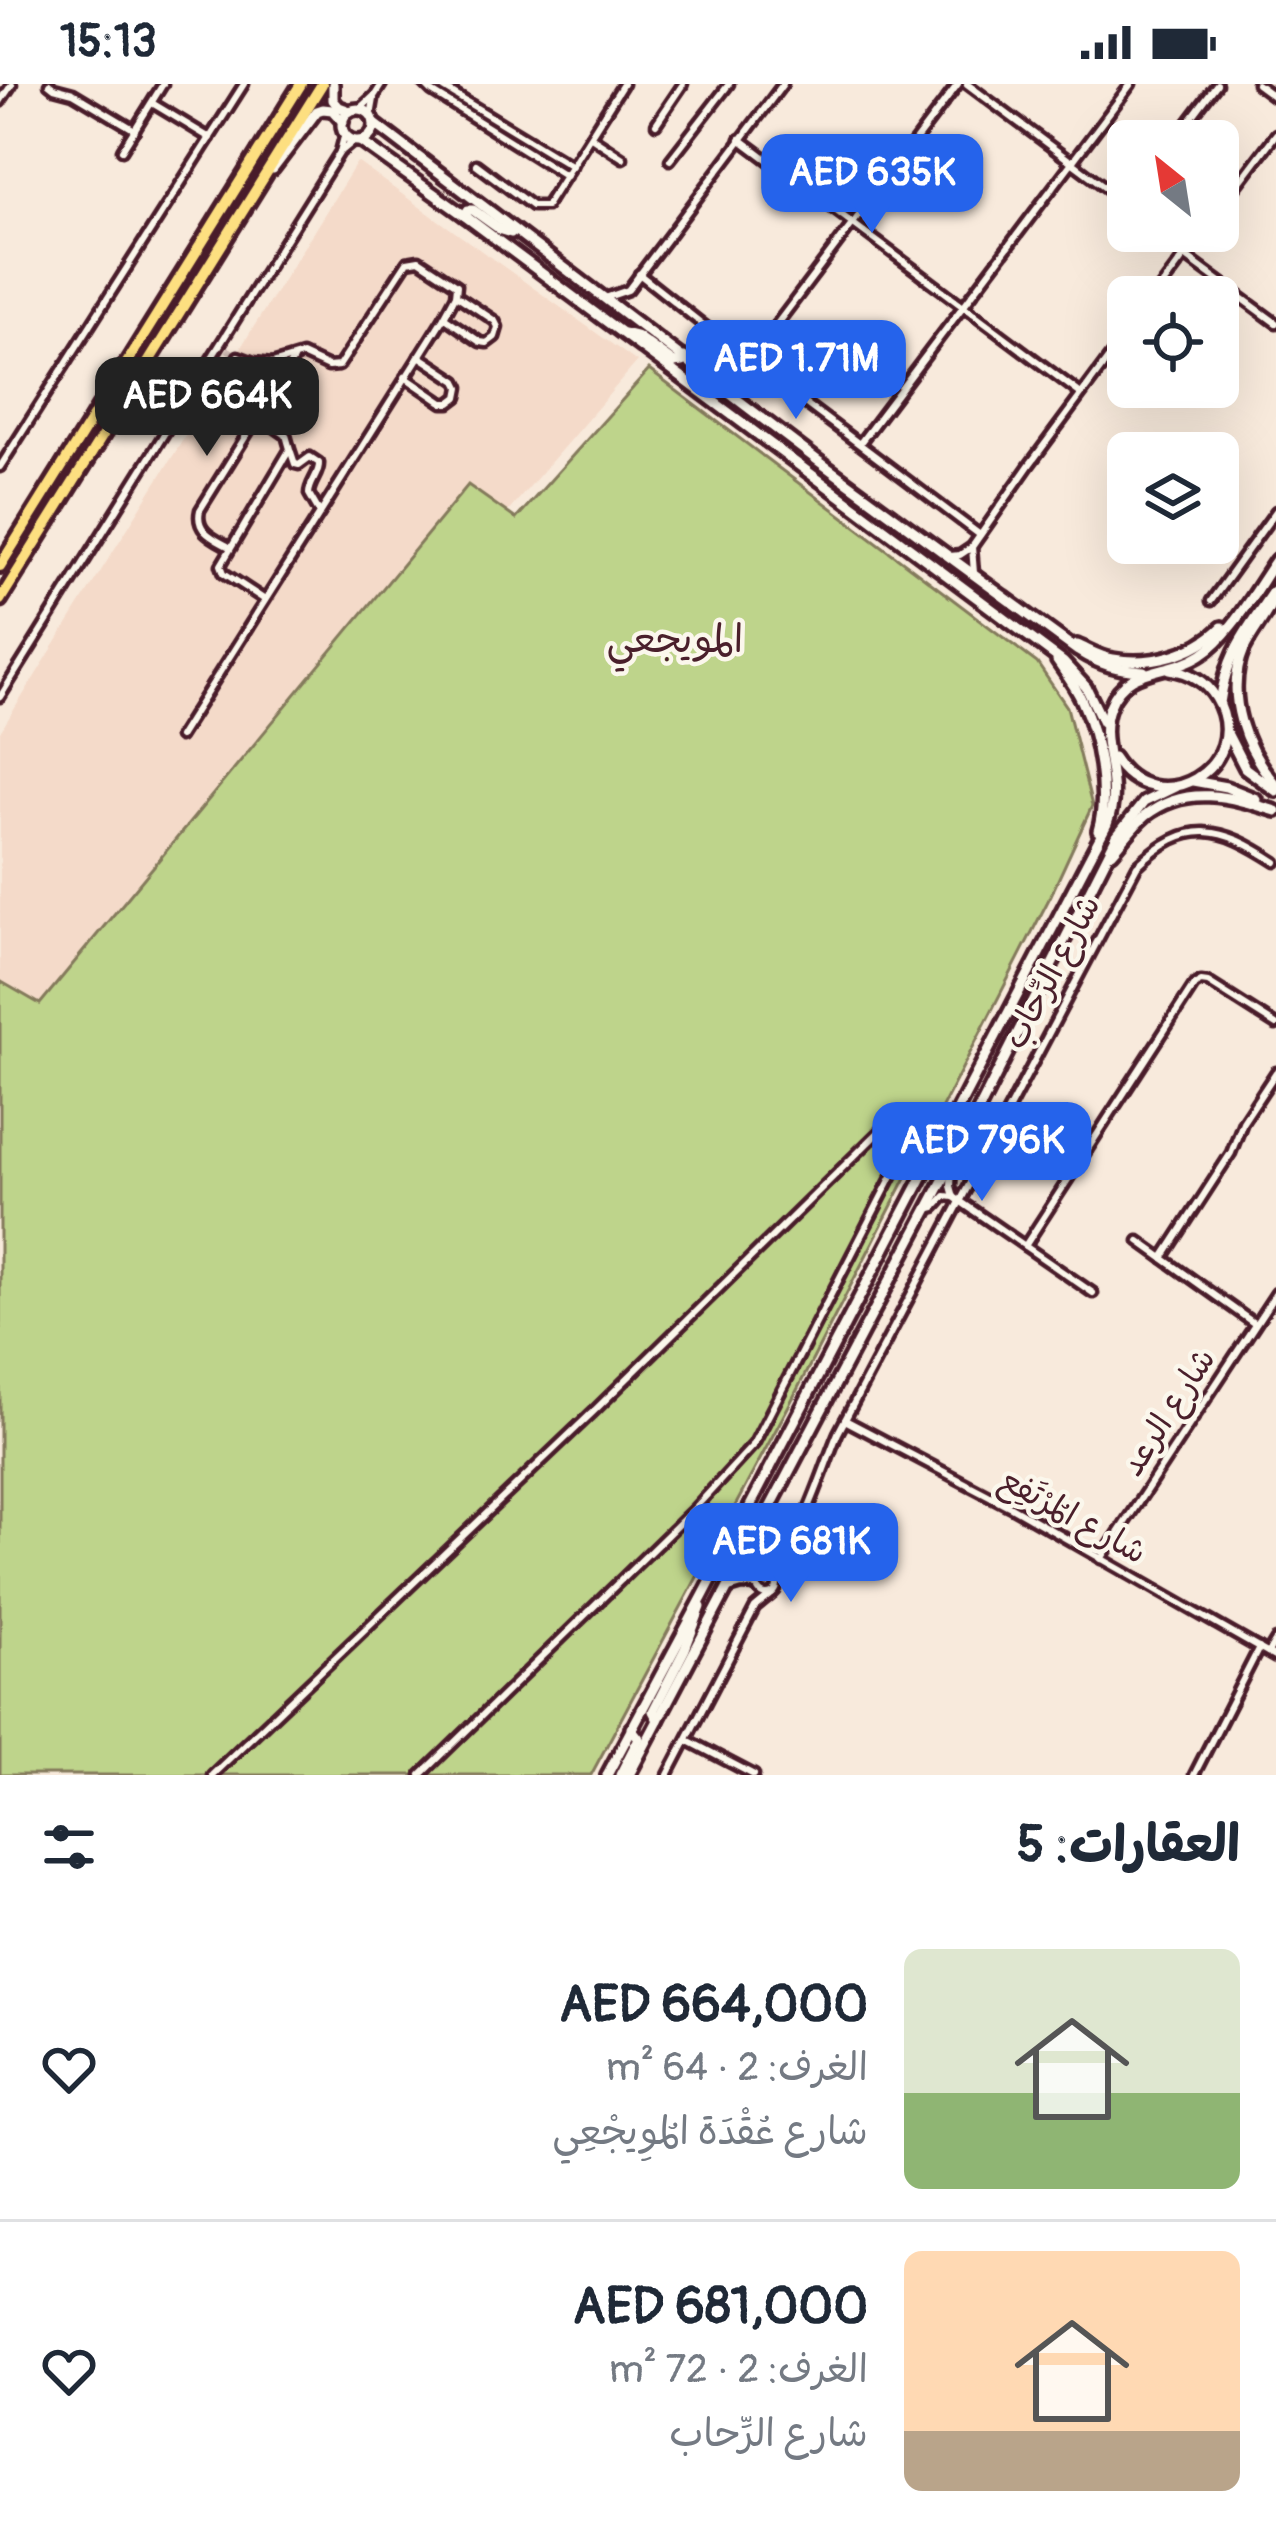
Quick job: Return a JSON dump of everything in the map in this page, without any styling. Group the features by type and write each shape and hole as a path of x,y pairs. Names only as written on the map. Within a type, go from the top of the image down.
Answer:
{"highway":[{"path":"0,566 301,84"},
{"path":"0,601 322,84"}],"main road":[{"path":"333,84 333,100 339,107 373,120 946,556 1100,664 1150,671 1190,661 1211,647 1276,560"},
{"path":"265,177 317,112 328,108 357,141 465,216 1071,670 1086,687 1105,728 1114,787 1112,806 1091,854 607,1775"},
{"path":"344,128 355,110"},
{"path":"357,141 370,135 373,120"},
{"path":"465,216 473,210 505,232 516,233"},
{"path":"619,332 636,336 674,363 684,358"},
{"path":"1064,639 1115,660 1174,655 1210,638 1257,587"},
{"path":"1276,588 1232,652 1220,704 1225,729 1245,768 1276,788"},
{"path":"1276,588 1274,602 1244,651 1236,684 1249,744 1276,788"},
{"path":"1052,655 1086,710 1103,783 1103,809 1091,854"},
{"path":"1165,669 1197,678 1220,704"},
{"path":"1105,728 1118,692 1150,671"},
{"path":"625,1775 952,1163 1117,836 1153,796 1192,782 1210,768 1225,729"},
{"path":"1108,746 1126,774 1157,788 1175,788"},
{"path":"1192,782 1240,792 1276,811"},
{"path":"1103,863 1149,814 1179,800 1223,795 1276,811"},
{"path":"658,1720 653,1711 692,1635 704,1596"},
{"path":"625,1775 639,1738 631,1728"}],"street":[{"path":"0,102 12,84"},
{"path":"49,84 135,130"},
{"path":"73,93 78,84"},
{"path":"122,149 163,84"},
{"path":"0,467 244,84"},
{"path":"355,110 382,84"},
{"path":"428,84 442,87 572,166"},
{"path":"428,84 432,92 566,176"},
{"path":"476,164 537,208 550,202 623,84"},
{"path":"656,124 683,84"},
{"path":"670,160 729,84"},
{"path":"628,315 628,290 783,84"},
{"path":"749,361 958,84"},
{"path":"967,84 1107,188"},
{"path":"860,443 1131,84"},
{"path":"1189,120 1216,84"},
{"path":"1257,84 1276,98"},
{"path":"373,120 375,95"},
{"path":"152,103 210,137"},
{"path":"0,697 224,347 340,152 344,128"},
{"path":"1239,184 1276,134"},
{"path":"590,137 623,158"},
{"path":"740,139 1081,394"},
{"path":"340,152 357,141"},
{"path":"1170,276 1187,253 1276,322"},
{"path":"179,737 458,288 419,260 410,260 343,362 328,367 307,356 263,364 238,356"},
{"path":"640,274 980,535"},
{"path":"605,298 628,290"},
{"path":"444,317 477,341 487,343 495,337 495,321 456,296"},
{"path":"405,377 442,403 458,397 457,381 419,356"},
{"path":"229,548 203,531 198,516 295,357"},
{"path":"976,578 972,548 1107,360"},
{"path":"259,416 286,435 295,464 310,458 319,463 309,494 320,513"},
{"path":"265,600 224,573 220,565 290,449"},
{"path":"1211,601 1276,511"},
{"path":"946,556 972,548"},
{"name":"شارع الرِّحاب","path":"777,1584 779,1564 818,1489 845,1420 957,1198 1137,866 1179,834 1198,831 1237,838 1276,862"},
{"path":"1025,1246 1197,982 1208,982 1276,1025"},
{"path":"1163,1258 1276,1072"},
{"path":"212,1775 885,1126 902,1126 910,1137 907,1147 754,1444 421,1775"},
{"path":"952,1163 951,1186 957,1198"},
{"path":"927,1209 945,1196 957,1198 1093,1293"},
{"path":"1138,1241 1256,1324"},
{"name":"شارع الرعد","path":"1101,1558 1276,1293"},
{"name":"شارع المُرْتَفِع","path":"845,1420 1009,1506 1272,1655"},
{"path":"747,1548 752,1567 777,1584 755,1608"},
{"name":"شارع الرِّحاب","path":"764,1576 779,1564"},
{"path":"668,1775 755,1608 759,1579 764,1576"},
{"path":"726,1590 742,1585 772,1594"},
{"path":"1272,1655 1276,1640"},
{"path":"1193,1775 1259,1648"},
{"path":"687,1740 754,1775"},
{"path":"637,1760 640,1774"}],"shaded area":[{"path":"357,162 637,362 507,513 468,486 40,1004 0,981 0,732"}],"green space":[{"path":"649,370 1037,663 1067,707 1092,806 1051,895 794,1396 591,1775 0,1775 0,981 40,1004 468,485 516,519"}],"tunnel":[{"path":"227,349 238,356"}],"district":[{"name":"المويجعي","path":"675,639"}]}
